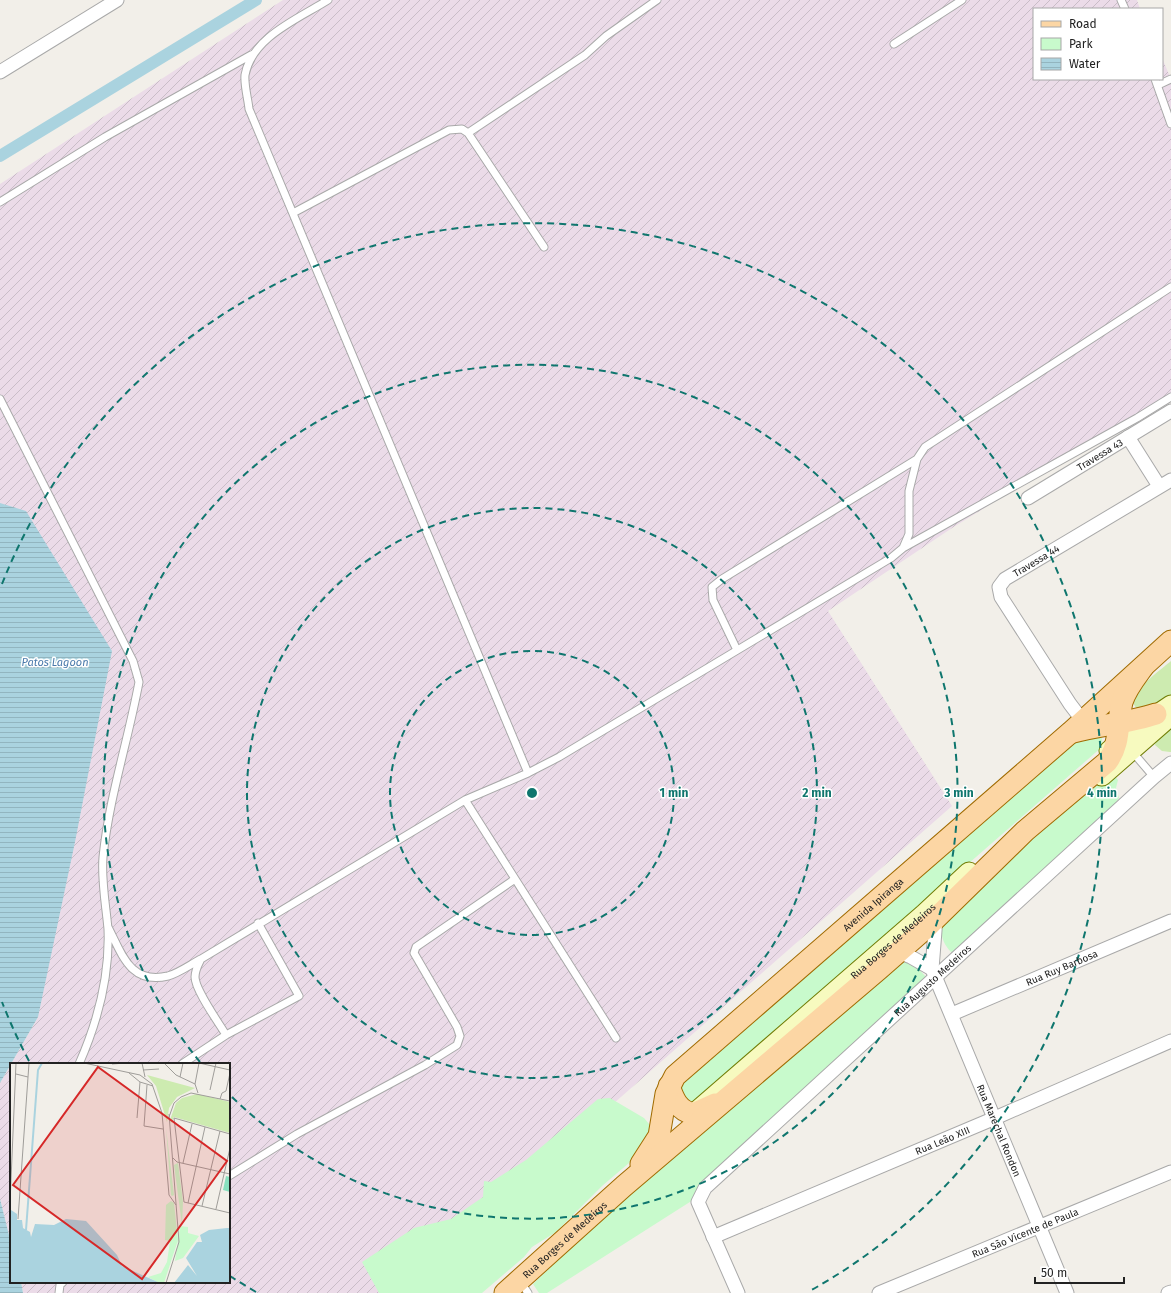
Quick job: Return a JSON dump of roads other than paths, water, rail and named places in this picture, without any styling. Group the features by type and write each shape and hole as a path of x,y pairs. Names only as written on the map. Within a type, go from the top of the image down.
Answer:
{"main road":[{"path":"978,876 1026,831 1108,762 1116,744 1123,701 1128,689 1143,667 1171,641"},
{"name":"Avenida Ipiranga","path":"641,1165 659,1136 664,1102 669,1086 679,1072 1143,667"},
{"path":"1077,726 1120,724 1166,712"},
{"name":"Rua Borges de Medeiros","path":"624,1186 641,1165 693,1114 924,914 994,848 1116,744 1166,712"},
{"name":"Rua Borges de Medeiros","path":"518,1289 624,1186 771,1062 894,955 978,876 1061,810 1166,712"},
{"path":"669,1086 678,1106 684,1111 693,1114 714,1106 821,1010 873,968 894,955"}],"street":[{"path":"0,72 117,0"},
{"name":"Travessa 43","path":"1028,498 1171,411"},
{"path":"1128,437 1160,486"},
{"name":"Travessa 44","path":"1077,726 1070,704 1001,597 999,587 1005,579 1171,480"},
{"name":"Rua Augusto Medeiros","path":"713,1237 698,1202 705,1188 934,973 1171,763"},
{"name":"Rua Marechal Rondon","path":"936,916 933,935 934,973 1041,1227 1067,1293"},
{"name":"Rua Ruy Barbosa","path":"952,1014 1171,921"},
{"path":"894,955 911,957 934,973"},
{"name":"Rua Leão XIII","path":"713,1237 995,1118 1171,1041"},
{"name":"Rua São Vicente de Paula","path":"878,1293 1041,1227 1171,1172"},
{"path":"713,1237 738,1293"}],"lane":[{"path":"0,202 105,137 251,55 271,35 328,0"},
{"path":"468,133 585,55 606,36 657,0"},
{"path":"894,44 962,0"},
{"path":"251,55 245,77 249,109 528,772"},
{"path":"1171,80 1156,82 1171,124"},
{"path":"293,213 448,130 462,129 468,133 544,247"},
{"path":"903,548 909,534 909,491 917,459 925,447 1171,287"},
{"path":"107,925 128,965 138,975 151,978 168,976 201,959 258,923 465,800 559,757 891,558 903,548 1137,418 1171,397"},
{"path":"0,400 133,661 139,682 108,818 103,859 107,925 106,975 94,1029 79,1063"},
{"path":"737,650 713,600 712,587 728,575 917,459"},
{"path":"1136,756 1154,777"},
{"path":"465,800 616,1038"},
{"path":"230,1175 297,1134 426,1065 457,1044 460,1036 457,1027 414,953 416,947 515,879"},
{"path":"184,1063 226,1035 299,996 258,923"},
{"path":"201,959 196,969 195,979 210,1010 226,1035"},
{"path":"59,1293 60,1285 62,1283"}],"water":[{"name":"Patos Lagoon","path":"0,503 26,511 112,651 75,842 38,1017 12,1063 10,1063 0,1083"},
{"path":"0,1199 10,1239 10,1283 21,1283 23,1293 0,1293"}],"waterway":[{"path":"0,156 256,0"}]}
